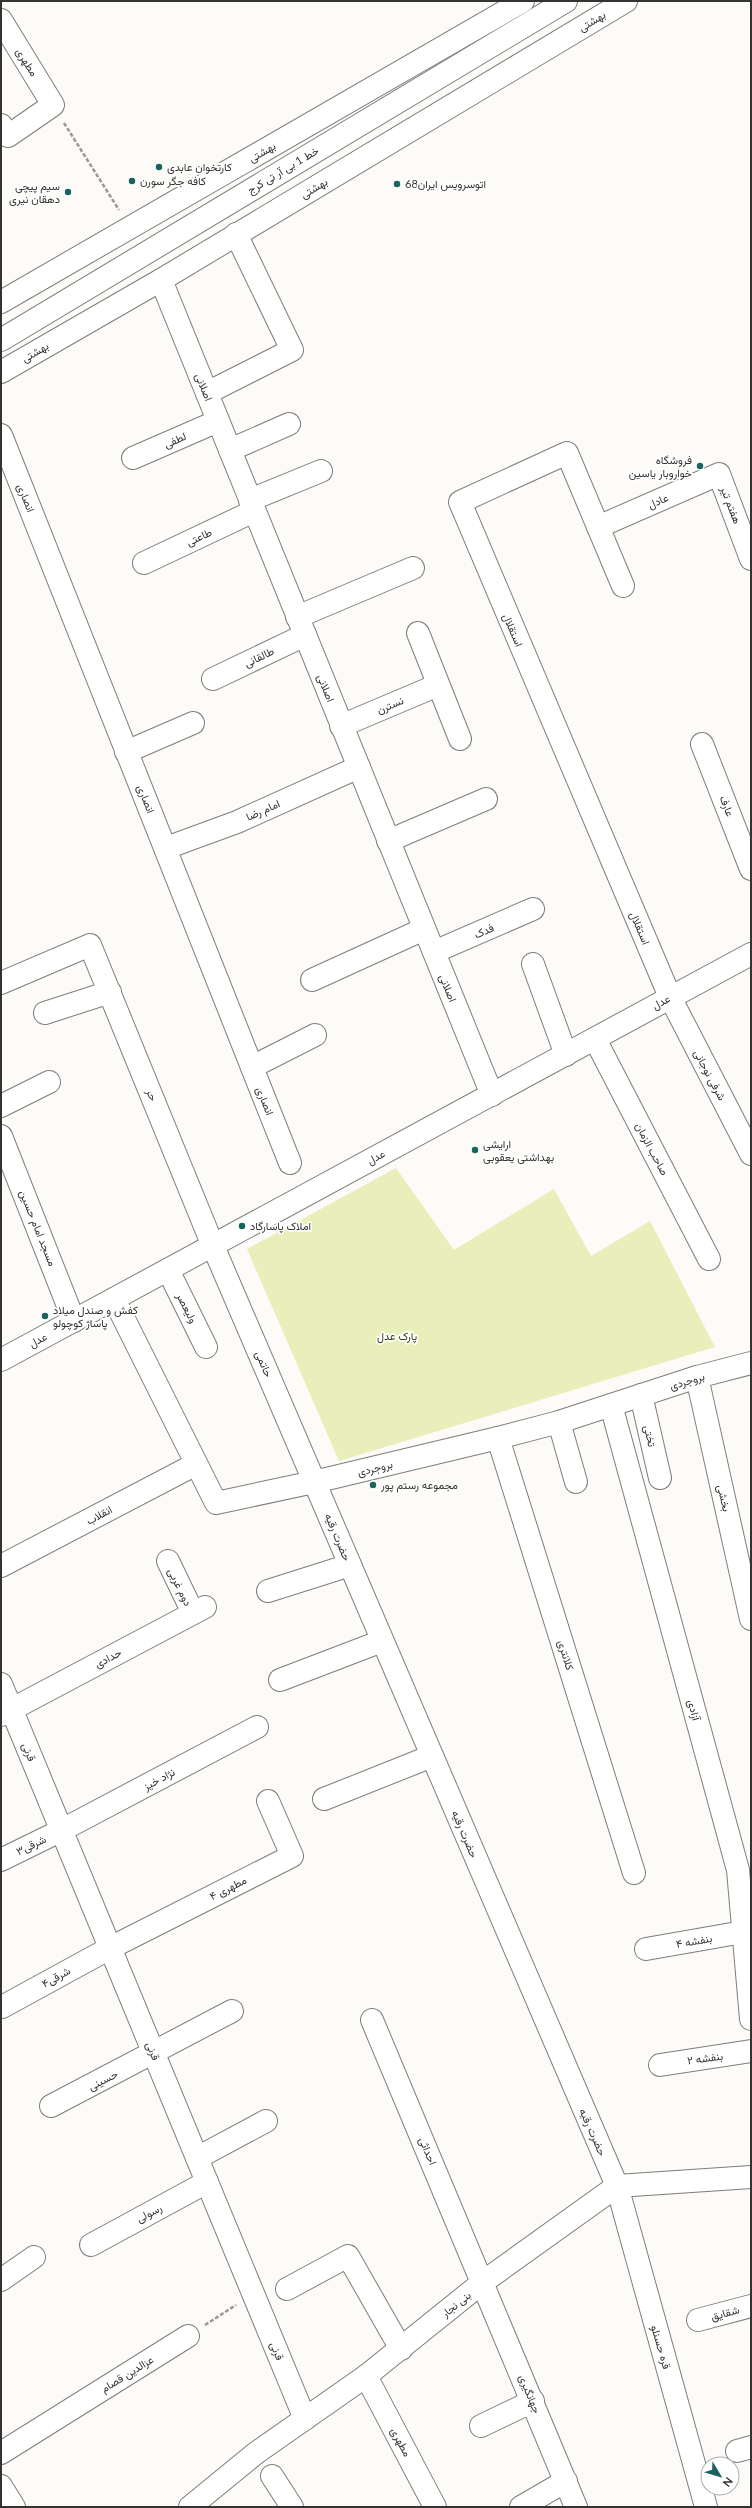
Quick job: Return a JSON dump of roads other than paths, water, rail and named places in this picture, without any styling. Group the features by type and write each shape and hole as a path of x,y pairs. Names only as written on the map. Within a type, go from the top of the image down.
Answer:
{"street":[{"name":"بهشتی","path":"1,302 523,1"},
{"name":"خط 1 بی آر تی کرج","path":"1,325 548,1"},
{"name":"خط 1 بی آر تی کرج","path":"1,340 566,1"},
{"name":"بهشتى","path":"1,372 161,280 626,1"},
{"name":"مطهری","path":"1,20 53,105 8,136 1,125"},
{"path":"207,393 292,350 236,234"},
{"name":"اصلانی","path":"161,280 492,1095"},
{"name":"لطفی","path":"133,458 218,421"},
{"path":"230,450 289,424"},
{"name":"انصاری","path":"1,435 290,1163"},
{"name":"استقلال","path":"622,586 567,453 460,502 670,997"},
{"name":"طاعتی","path":"144,563 321,471"},
{"name":"عادل","path":"598,527 719,474"},
{"name":"هفتم تیر","path":"719,474 751,559"},
{"name":"طالقانی","path":"213,680 301,626 413,568"},
{"path":"418,632 460,739"},
{"name":"نسترن","path":"342,726 438,685"},
{"path":"126,752 193,723"},
{"name":"عارف","path":"702,744 751,869"},
{"name":"امام رضا","path":"166,848 237,822 359,767"},
{"path":"388,841 486,799"},
{"name":"فدک","path":"434,952 534,909"},
{"path":"312,980 424,929"},
{"name":"حر","path":"1,982 90,945 213,1246"},
{"name":"عدل","path":"1,1360 595,1040 670,997 751,954"},
{"path":"532,964 566,1055"},
{"path":"44,1012 110,992"},
{"name":"شرفی نوجانی","path":"670,997 751,1154"},
{"path":"252,1067 315,1035"},
{"name":"صاحب الزمان","path":"595,1040 709,1259"},
{"path":"1,1106 49,1082"},
{"name":"مسجد امام حسین","path":"1,1136 74,1321"},
{"name":"حاتمی","path":"213,1246 314,1482"},
{"name":"ولیعصر","path":"168,1270 206,1346"},
{"name":"بروجردی","path":"114,1299 216,1503 314,1482 559,1422 697,1377 751,1362"},
{"name":"بخشی","path":"697,1377 751,1619"},
{"name":"تختی","path":"641,1395 660,1478"},
{"name":"آزادی","path":"611,1405 744,1868 743,1932 750,1990 751,2020"},
{"path":"559,1422 576,1482"},
{"name":"کلانتری","path":"498,1438 634,1872"},
{"name":"انقلاب","path":"1,1566 196,1464"},
{"name":"حضرت رقیه","path":"314,1482 617,2186"},
{"name":"دوم غربی","path":"168,1561 199,1610"},
{"path":"268,1591 350,1565"},
{"name":"حدادی","path":"6,1712 199,1610"},
{"path":"280,1680 382,1641"},
{"name":"قرنی","path":"1,1684 6,1712 62,1830 305,2419"},
{"name":"نژاد خیز","path":"62,1830 257,1727"},
{"path":"324,1798 432,1756"},
{"name":"مطهری ۴","path":"110,1948 292,1856 268,1801"},
{"name":"۳شرقی","path":"1,1860 62,1830"},
{"name":"بنفشه ۴","path":"646,1950 743,1932"},
{"name":"۴شرقی","path":"2,2006 110,1948"},
{"name":"حسینی","path":"51,2106 232,2011"},
{"name":"احداثی","path":"372,2020 483,2282"},
{"name":"بنفشه ۲","path":"660,2065 751,2051"},
{"path":"197,2158 266,2121"},
{"path":"617,2186 751,2177"},
{"name":"رسولی","path":"91,2245 207,2182"},
{"name":"بنی نجار","path":"190,2507 256,2453 366,2376 483,2282 617,2186"},
{"name":"قره حسنلو","path":"617,2186 706,2507"},
{"path":"287,2289 348,2256 400,2349"},
{"path":"1,2280 34,2257"},
{"name":"جهانگیری","path":"483,2282 576,2507"},
{"name":"شقایق","path":"698,2320 751,2306"},
{"name":"عزالدین قصام","path":"1,2453 188,2336"},
{"name":"مطهری","path":"366,2376 435,2507"},
{"path":"481,2426 533,2401"},
{"path":"272,2476 292,2507"},
{"path":"521,2507 566,2481"},
{"path":"1,2486 14,2507"}],"place":[{"name":"کارتخوان عابدی","path":"159,167"},
{"name":"کافه جگر سورن","path":"132,181"},
{"name":"اتوسرویس ایران68","path":"397,184"},
{"name":"سیم پیچی دهقان نیری","path":"68,192"},
{"name":"فروشگاه خواروبار یاسین","path":"700,466"},
{"name":"ارایشی بهداشتی یعقوبی","path":"475,1150"},
{"name":"املاک پاسارگاد","path":"242,1226"},
{"name":"کفش و صندل میلاد پاساژ کوچولو","path":"45,1316"},
{"name":"مجموعه رستم پور","path":"373,1485"}],"park label":[{"name":"پارک عدل","path":"397,1336"}]}
